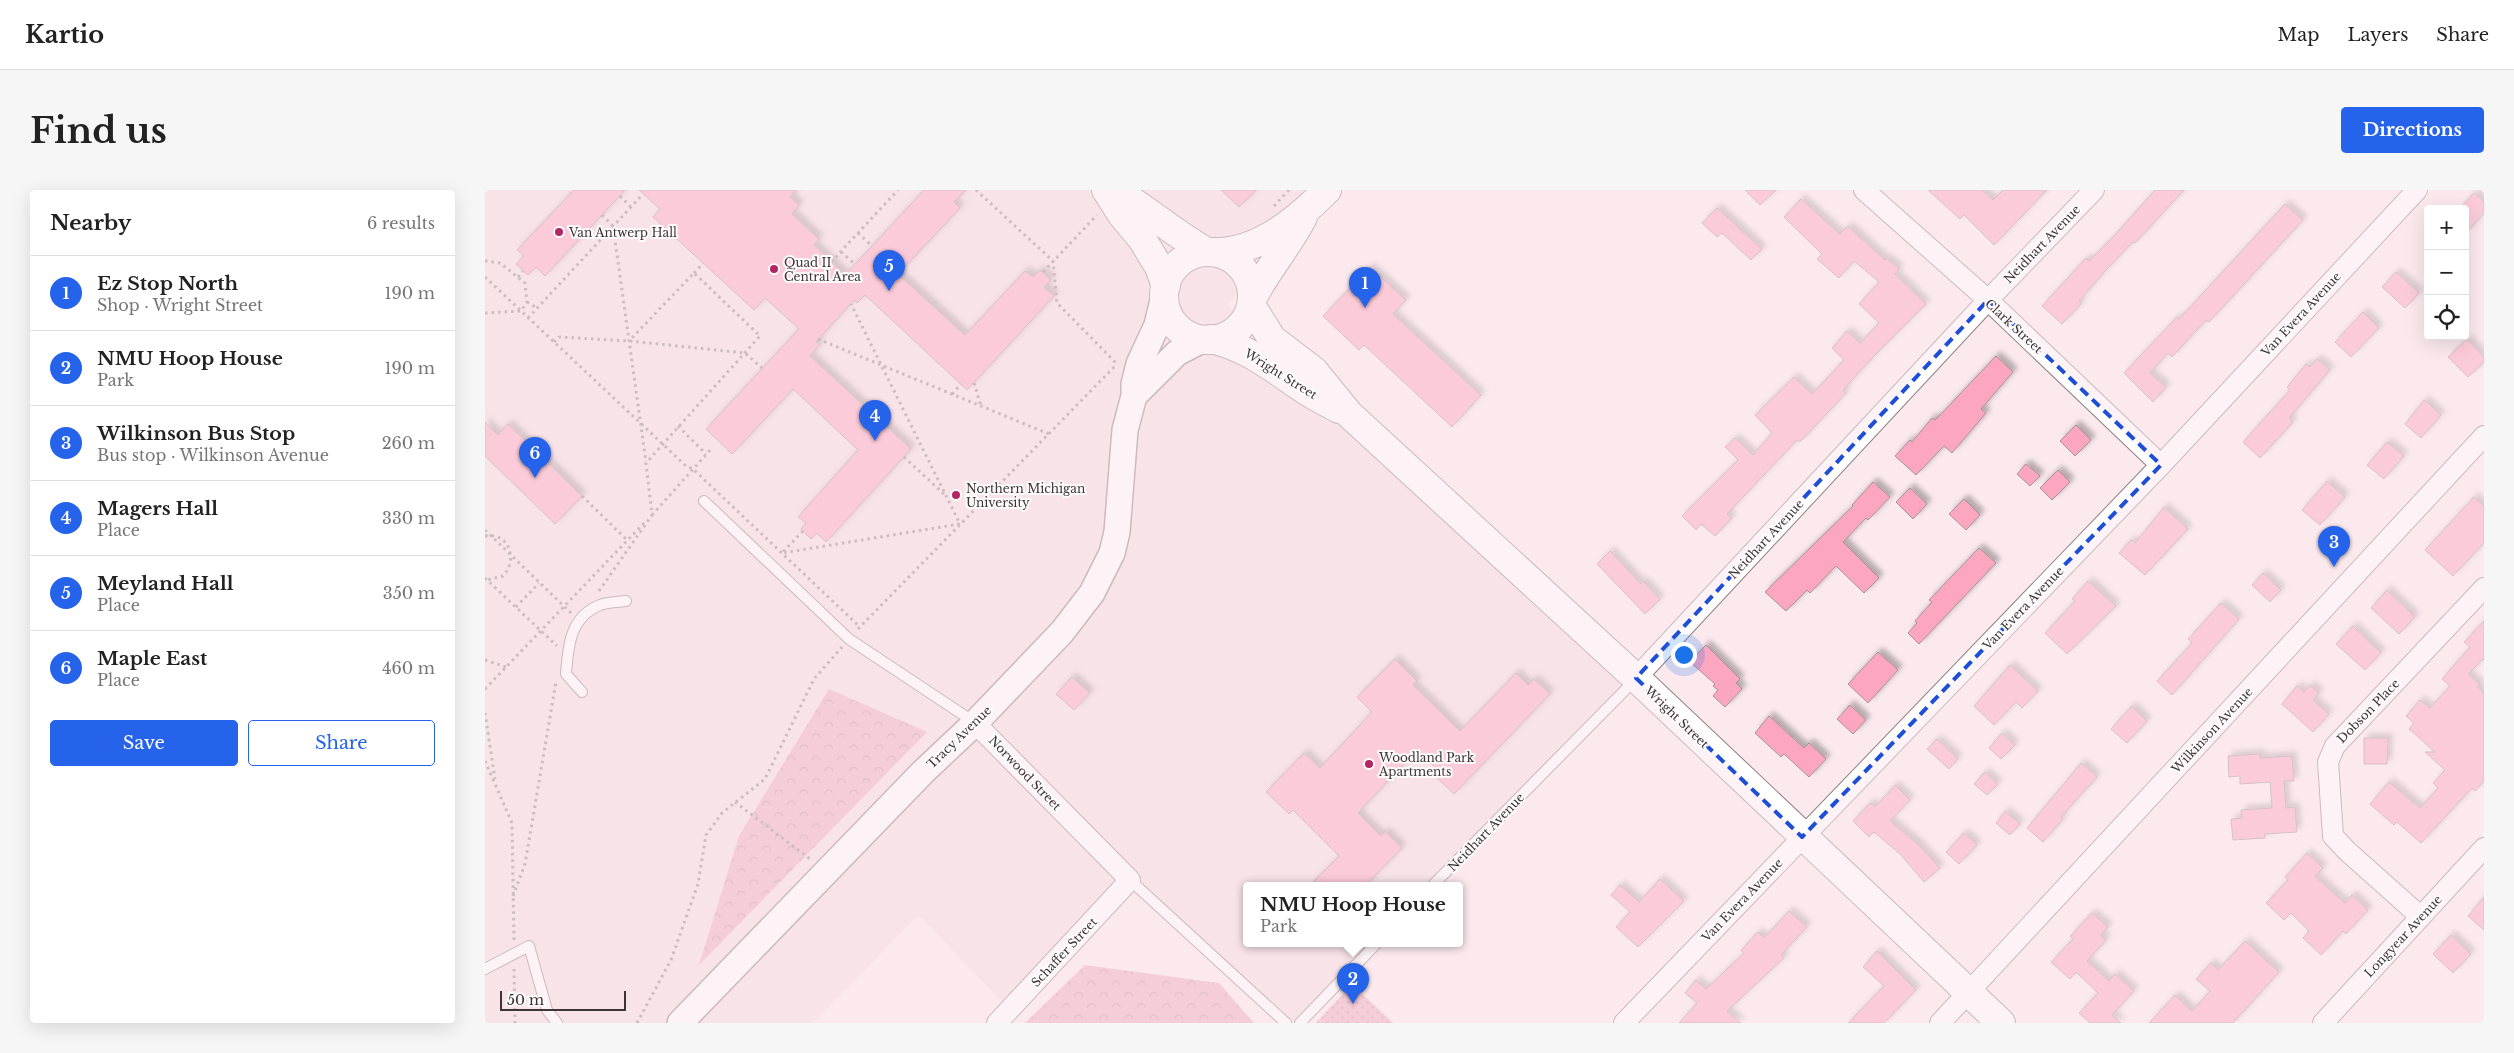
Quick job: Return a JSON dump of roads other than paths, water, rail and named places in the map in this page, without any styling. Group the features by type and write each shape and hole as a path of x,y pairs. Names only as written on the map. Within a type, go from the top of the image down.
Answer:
{"main road":[{"path":"1114,190 1136,203 1177,236 1210,252 1232,259 1241,267 1248,278 1251,302"},
{"path":"1165,291 1177,265 1194,254 1243,250 1306,211 1327,190"},
{"path":"1102,203 1122,215 1142,239 1159,267 1167,309 1173,322 1190,336 1207,339 1225,336 1237,329 1246,318 1251,302 1271,265 1292,239 1306,211"},
{"name":"Wright Street","path":"1251,302 1271,339 1315,371 1349,414 1637,678 1802,837 2001,1023"},
{"name":"Wright Street","path":"1207,339 1237,347 1266,363 1306,391 1349,414"}],"street":[{"name":"Clark Street","path":"1864,190 1988,300 2161,464"},
{"name":"Neidhart Avenue","path":"1637,678 1988,300 2094,190"},
{"name":"Van Evera Avenue","path":"1624,1023 2161,464 2417,190"},
{"name":"Tracy Avenue","path":"680,1023 923,772 975,723 1062,632 1084,604 1102,574 1117,532 1125,430 1134,396 1137,373 1157,325 1165,291"},
{"path":"1134,396 1177,353 1207,339"},
{"name":"Wilkinson Avenue","path":"1940,1023 2484,436"},
{"name":"Dobson Place","path":"2421,917 2347,851 2333,836 2328,762 2335,746 2484,588"},
{"name":"Norwood Street","path":"975,723 1130,880"},
{"name":"Longyear Avenue","path":"2323,1023 2484,848"},
{"name":"Schaffer Street","path":"997,1023 1130,880"}],"lane":[{"name":"Norwood Street","path":"704,501 849,639 975,723"},
{"path":"582,692 566,674 568,642 580,618 600,605 627,601"},
{"name":"Neidhart Avenue","path":"1436,882 1637,678"},
{"name":"Norwood Street","path":"1130,880 1286,1023"},
{"path":"485,969 529,946 547,1010 557,1023"},
{"path":"1300,1023 1373,947"}],"place":[{"name":"Van Antwerp Hall","path":"559,232"},
{"name":"Quad II Central Area","path":"774,269"},
{"name":"Meyland Hall","path":"889,291"},
{"name":"Ez Stop North","path":"1365,308"},
{"name":"Magers Hall","path":"875,441"},
{"name":"Maple East","path":"535,478"},
{"name":"Northern Michigan University","path":"956,495"},
{"name":"Wilkinson Bus Stop","path":"2334,567"},
{"name":"Woodland Park Apartments","path":"1369,764"},
{"name":"NMU Hoop House","path":"1353,1004"}]}
